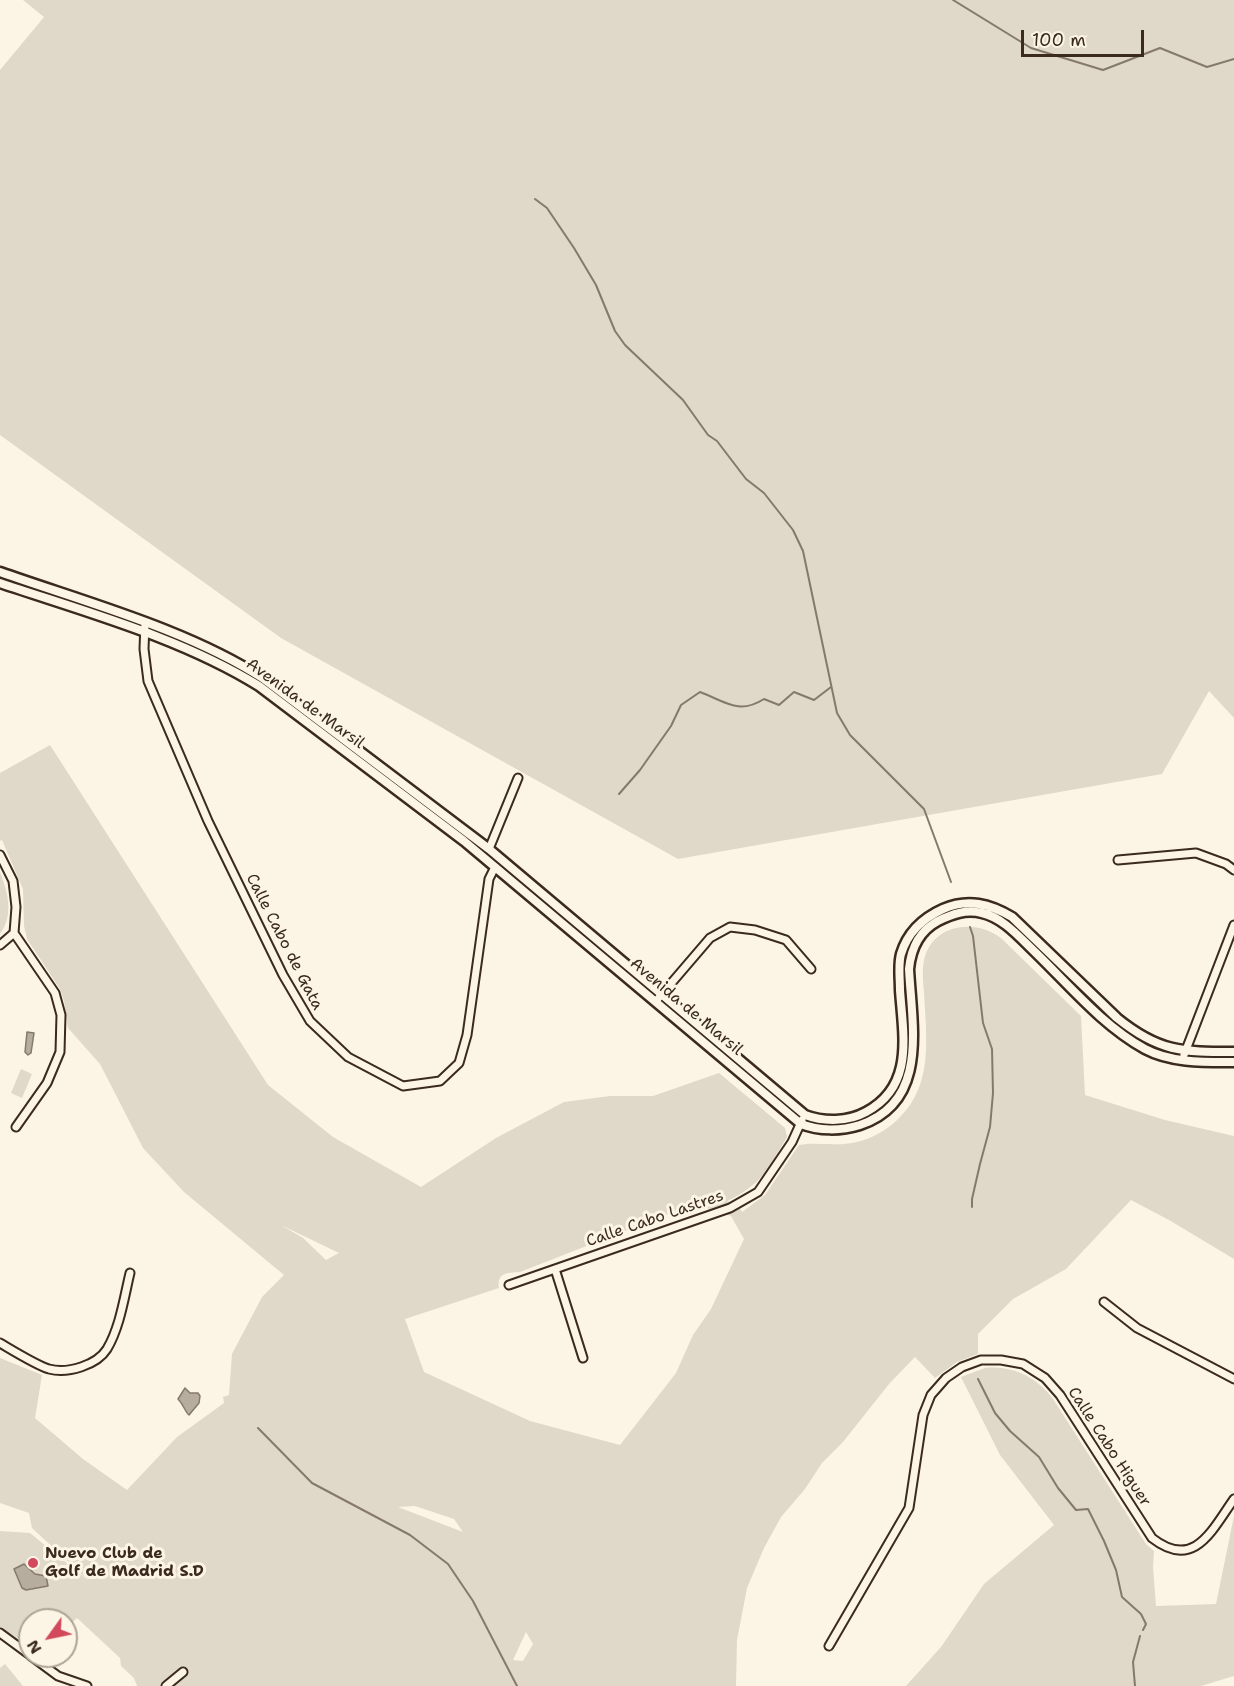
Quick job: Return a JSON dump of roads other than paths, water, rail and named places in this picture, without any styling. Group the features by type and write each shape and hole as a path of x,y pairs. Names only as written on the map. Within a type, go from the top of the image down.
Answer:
{"street":[{"name":"Avenida de Marsil","path":"0,572 145,623 237,661 264,679 489,849 803,1120"},
{"name":"Avenida de Marsil","path":"0,582 197,653 233,670 259,686 464,841 659,997"},
{"name":"Calle Cabo de Gata","path":"145,623 148,681 213,831 283,975 310,1021 348,1058 403,1086 440,1082 459,1063 467,1035 489,879 495,867"},
{"path":"489,849 518,778"},
{"path":"1118,860 1197,853 1226,864 1234,870"},
{"path":"0,855 13,881 16,907 14,933 55,993 61,1015 60,1052 47,1083 16,1127"},
{"path":"803,1120 848,1119 875,1107 885,1098 902,1070 904,1048 899,969 904,947 915,927 926,917 948,907 972,902 1000,910 1012,917 1134,1032 1184,1056 1234,1062"},
{"path":"1184,1056 1234,926"},
{"path":"659,997 710,938 730,927 755,930 786,940 811,969"},
{"path":"0,945 14,933"},
{"path":"1184,1056 1234,1052"},
{"name":"Calle Cabo Lastres","path":"508,1285 730,1208 758,1192 792,1142 803,1120"},
{"path":"555,1269 584,1358"},
{"path":"0,1343 50,1370 76,1369 97,1359 106,1350 114,1335 130,1273"},
{"path":"1104,1302 1137,1328 1234,1379"},
{"name":"Calle Cabo Higuer","path":"829,1646 909,1508 923,1415 931,1395 946,1378 962,1367 981,1360 1001,1359 1023,1364 1045,1378 1060,1395 1152,1538 1163,1547 1176,1551 1191,1550 1205,1540 1234,1499"},
{"path":"0,1633 18,1646"},
{"path":"48,1668 58,1676 87,1686"},
{"path":"166,1686 183,1672"}],"waterway":[{"path":"953,0 1031,48 1103,70 1160,48 1207,67 1234,59"},
{"path":"535,199 547,208 574,248 596,285 615,331 625,345 683,400 708,435 717,441 746,479 764,493 793,530 803,551 837,713 850,735 924,809 951,882"},
{"path":"619,794 640,770 671,726 681,705 700,692 732,705 747,706 764,699 779,705 794,692 814,700 831,687"},
{"path":"970,927 983,1023 992,1049 993,1093 990,1127 972,1207"},
{"path":"978,1379 995,1413 1010,1431 1039,1457 1058,1488 1076,1510 1088,1509 1116,1570 1122,1597 1141,1614 1146,1624 1143,1630"},
{"path":"258,1428 312,1483 410,1535 448,1564 473,1601 517,1686"},
{"path":"1135,1686 1133,1662 1140,1636"}],"place":[{"name":"Nuevo Club de Golf de Madrid S.D","path":"33,1563"}]}
